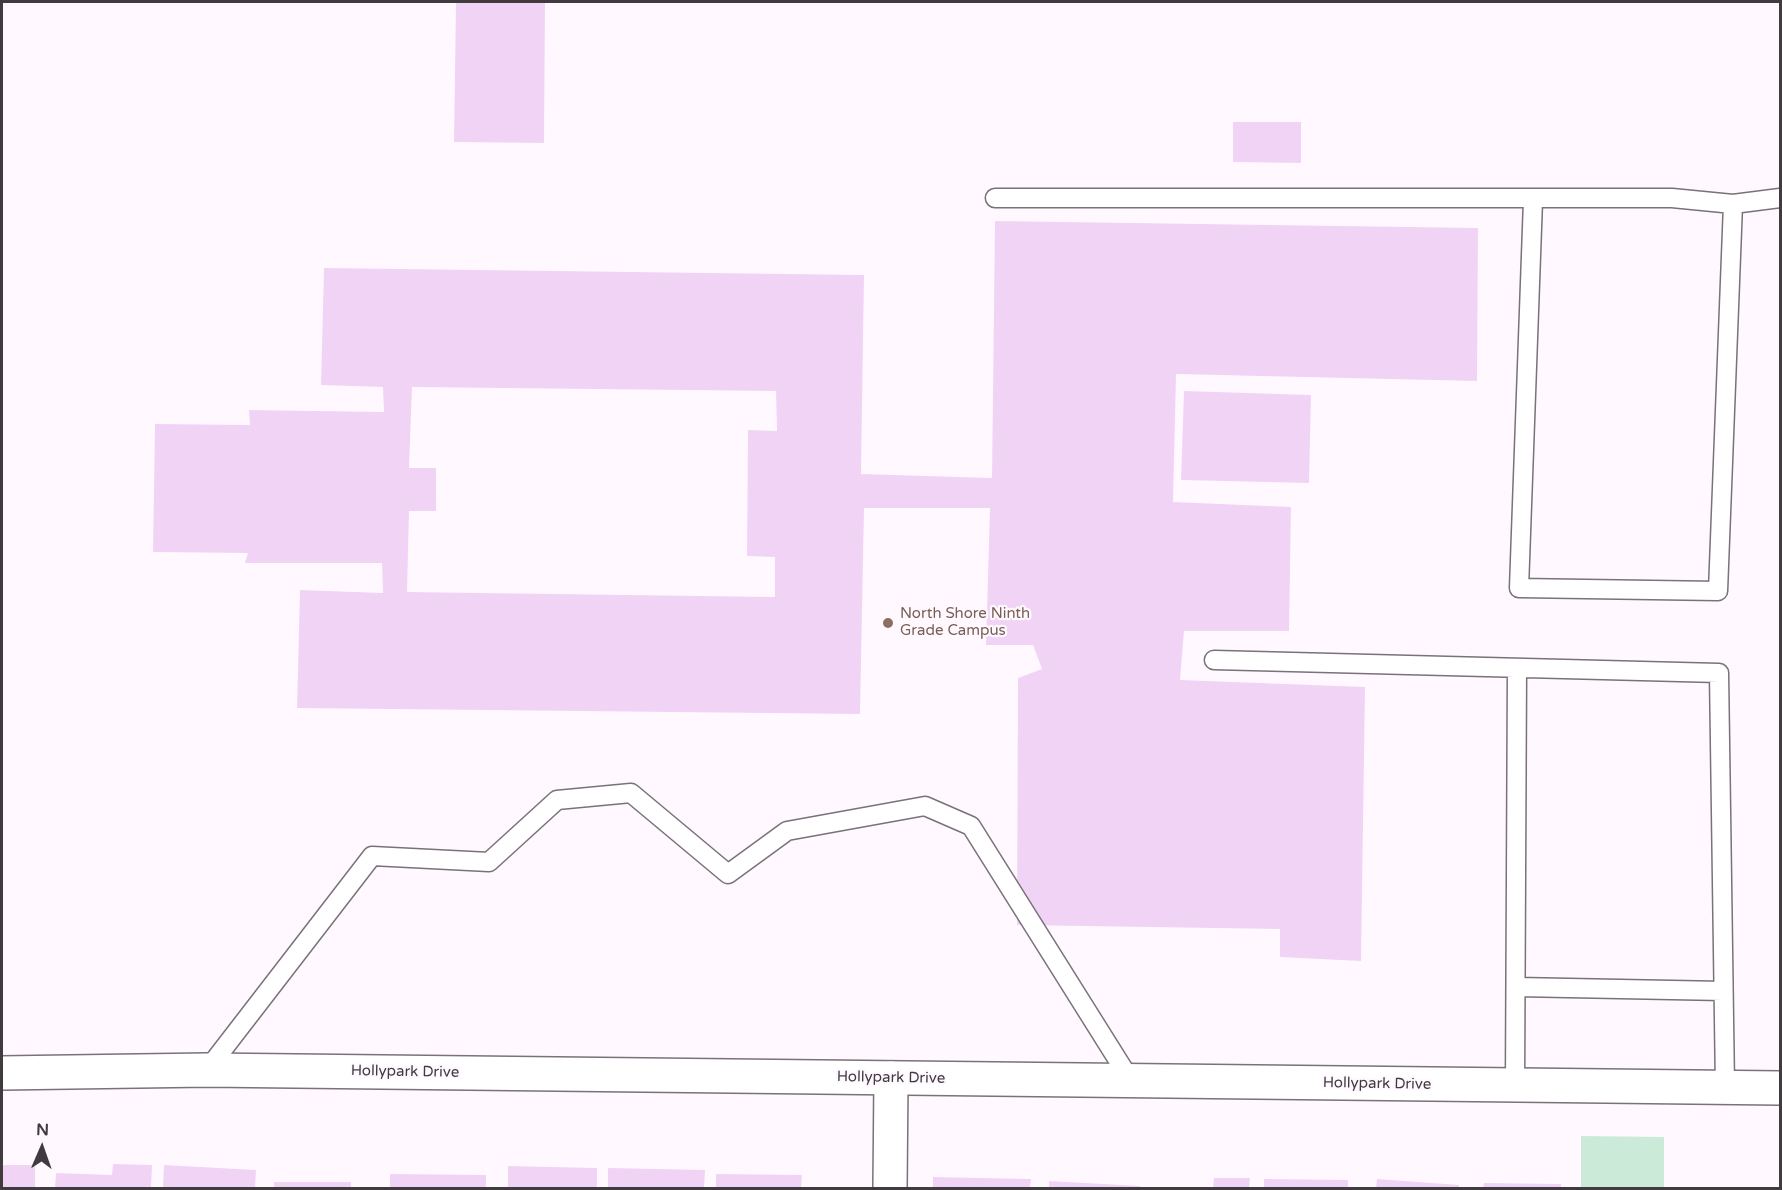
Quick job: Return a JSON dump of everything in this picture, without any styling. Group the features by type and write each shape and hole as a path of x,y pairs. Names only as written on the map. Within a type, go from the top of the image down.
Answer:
{"street":[{"name":"Hollypark Drive","path":"2,1073 207,1070 1780,1088"},
{"path":"890,1188 891,1078"}],"lane":[{"path":"995,198 1533,200 1672,198 1733,204 1780,198"},
{"path":"1533,200 1519,588 1718,591 1733,204"},
{"path":"1214,660 1719,674 1725,1088"},
{"path":"1515,1085 1517,668"},
{"path":"207,1070 372,856 489,862 557,800 631,793 728,874 787,831 925,806 971,826 1131,1081"},
{"path":"1517,987 1724,991"}],"green space":[{"path":"1581,1136 1664,1137 1664,1188 1581,1188"}],"building":[{"path":"456,2 545,2 544,143 454,142"},
{"path":"1233,122 1301,122 1301,163 1233,162"},
{"path":"995,221 1478,228 1477,381 1176,374 1173,502 1291,507 1289,631 1184,631 1180,680 1365,687 1361,961 1280,957 1280,929 1017,925 1018,678 1042,669 1033,645 986,645 990,508 864,508 860,714 297,708 300,590 383,593 382,563 245,563 248,553 153,552 155,424 250,425 249,410 384,412 383,387 321,385 324,268 864,275 861,474 992,478","holes":["412,387 776,391 777,431 748,430 747,556 775,557 775,597 407,592 409,511 436,511 436,468 409,468"]},
{"path":"1184,391 1311,395 1309,483 1181,480"},
{"path":"113,1164 152,1165 151,1188 55,1188 56,1173 112,1175"},
{"path":"2,1165 35,1165 35,1188 2,1188"},
{"path":"164,1165 256,1170 255,1188 163,1188"},
{"path":"508,1166 597,1168 597,1188 508,1188"},
{"path":"608,1168 705,1170 704,1188 608,1188"},
{"path":"390,1174 486,1175 486,1188 390,1188"},
{"path":"716,1174 802,1175 801,1188 716,1188"},
{"path":"933,1177 1031,1179 1030,1188 933,1188"},
{"path":"1214,1178 1250,1178 1249,1188 1213,1188"},
{"path":"1264,1179 1348,1180 1348,1188 1264,1188"},
{"path":"1377,1179 1459,1185 1459,1188 1376,1188"},
{"path":"1049,1181 1140,1186 1140,1188 1049,1188"},
{"path":"274,1182 351,1182 351,1188 274,1188"},
{"path":"1484,1183 1561,1184 1561,1188 1483,1188"}],"place":[{"name":"North Shore Ninth Grade Campus","path":"888,623"}]}
